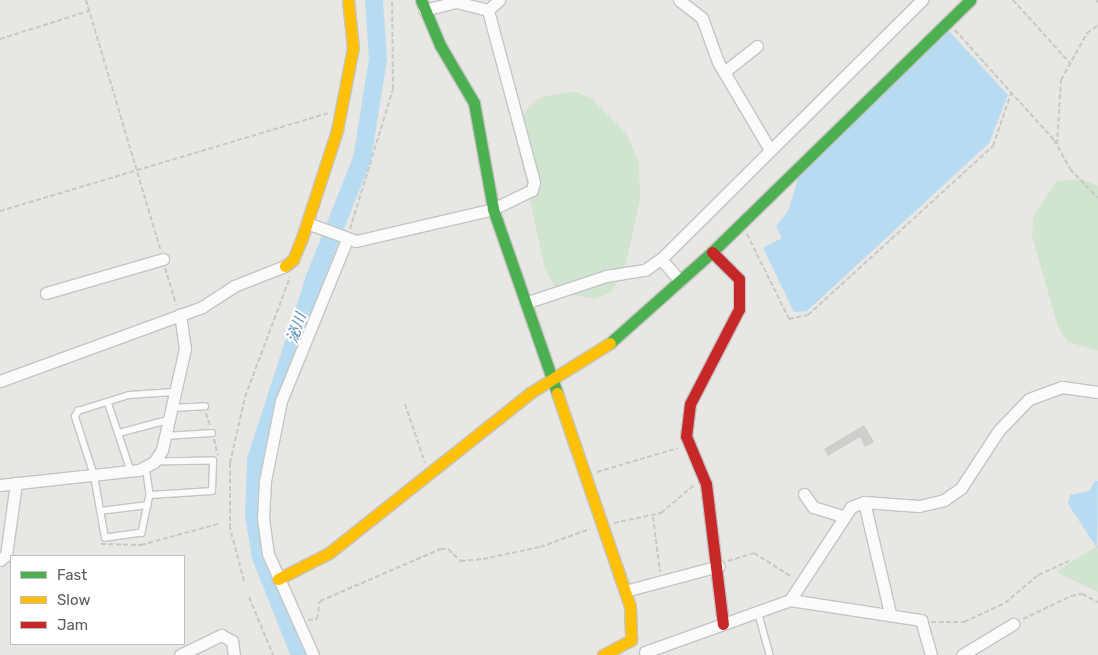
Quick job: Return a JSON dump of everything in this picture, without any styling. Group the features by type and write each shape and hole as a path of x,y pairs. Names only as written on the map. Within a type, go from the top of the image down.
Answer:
{"street":[{"path":"0,381 215,301 248,279 289,263 311,224 342,109 354,48 348,0"},
{"path":"488,10 499,0"},
{"path":"679,0 702,18 724,72 770,150"},
{"path":"528,302 606,276 645,270 661,259 922,0"},
{"path":"278,579 329,553 530,393 587,362 712,252 970,0"},
{"path":"488,10 456,2 423,5 474,103 493,209 528,302 554,379 583,476 625,591 634,620 631,640"},
{"path":"311,224 356,241 493,209 525,195 534,182 488,10"},
{"path":"724,72 757,46"},
{"path":"313,655 268,554 263,519 269,449 303,340 344,238"},
{"path":"712,252 739,279 740,300 690,404 688,446 704,473 719,566 723,624"},
{"path":"46,293 163,259"},
{"path":"661,259 680,281"},
{"path":"0,485 131,471 150,464 165,436 185,349 180,314"},
{"path":"790,600 842,516 864,502 919,506 944,500 961,488 999,430 1029,399 1062,387 1098,392"},
{"path":"0,560 6,555 16,484"},
{"path":"804,494 813,507 842,516"},
{"path":"864,502 890,613"},
{"path":"625,591 662,579 719,566"},
{"path":"631,640 645,654 790,600 890,613 921,620 931,655"},
{"path":"962,655 1013,624"},
{"path":"180,655 221,635 232,641 234,655"},
{"path":"603,655 631,640"}],"lane":[{"path":"150,495 212,491 213,461 150,464 150,495 142,533 105,538 94,476 75,418 78,412 108,402 156,390 174,392"},
{"path":"108,402 131,471"},
{"path":"170,408 204,406"},
{"path":"119,432 168,420"},
{"path":"165,436 212,433"},
{"path":"100,511 148,505"},
{"path":"758,611 770,655"}],"path":[{"path":"86,0 180,314"},
{"path":"344,238 393,89 392,0"},
{"path":"1014,0 1070,62"},
{"path":"0,39 89,11"},
{"path":"948,22 1057,145 1070,169 1098,198"},
{"path":"1057,145 1061,80 1087,33 1098,25"},
{"path":"742,223 789,319 808,315 993,146 1011,93"},
{"path":"0,211 342,109"},
{"path":"244,581 230,528 230,463 245,397 289,263"},
{"path":"404,404 429,474"},
{"path":"583,476 688,446"},
{"path":"298,622 317,619 320,601 441,549 448,548 461,561 482,559 540,547 601,525 653,516 682,499 704,473"},
{"path":"653,516 662,579"},
{"path":"719,566 754,553 800,583"},
{"path":"921,620 964,622 1005,603 1038,575 1069,561"},
{"path":"1013,624 1071,596 1082,594 1098,602"},
{"path":"249,597 273,655"}],"green space":[{"path":"574,91 592,99 627,134 639,163 640,200 624,272 611,292 595,299 558,292 545,269 516,137 526,110 541,97"},
{"path":"1082,179 1098,186 1098,351 1068,342 1058,327 1032,236 1033,216 1057,181"},
{"path":"1098,545 1098,592 1056,572"}],"water":[{"path":"947,29 1008,95 989,143 807,311 794,312 763,248 782,238 776,226 788,211 799,176"},
{"path":"1095,481 1098,481 1097,548 1068,504 1070,495 1089,491"}],"building":[{"path":"864,425 874,442 865,447 860,437 828,456 824,449"}],"waterway":[{"name":"泌川","path":"300,655 261,557 254,515 256,460 314,280 362,159 378,59 374,0"}],"traffic: fast":[{"path":"421,0 440,45 474,103 493,209 557,393"},
{"path":"610,343 712,252 970,0"}],"traffic: slow":[{"path":"285,266 293,260 302,238 337,130 353,48 348,0"},
{"path":"278,579 329,553 530,393 610,343"},
{"path":"557,393 630,606 631,640 603,655"}],"traffic: jam":[{"path":"712,252 739,279 739,309 690,404 686,436 706,484 723,624"}]}
